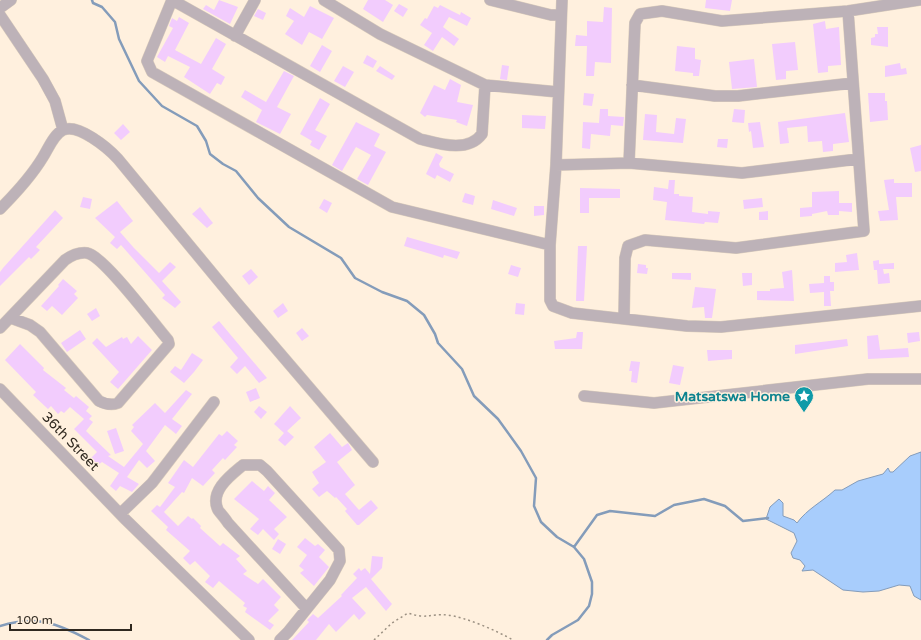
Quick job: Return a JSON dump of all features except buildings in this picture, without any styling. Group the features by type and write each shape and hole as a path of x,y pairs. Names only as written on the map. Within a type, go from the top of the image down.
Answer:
{"street":[{"path":"0,8 11,0"},
{"path":"485,84 482,134 478,140 468,145 446,145 420,139 172,0 147,61 152,72 392,207 550,245"},
{"path":"235,36 254,0"},
{"path":"324,0 380,34 485,84 558,92"},
{"path":"490,0 551,15 562,15"},
{"path":"562,0 556,165 550,245 550,300 554,306 572,313 687,326 721,327 921,306"},
{"path":"629,163 635,23 640,14 662,12 722,21 848,11 919,0"},
{"path":"624,318 625,258 628,246 634,243 645,240 736,248 758,247 864,231 848,11"},
{"path":"0,15 43,79 55,101 63,130"},
{"path":"632,85 715,96 738,96 853,83"},
{"path":"0,209 26,183 36,170 57,135 63,130 71,129 93,137 109,149 237,303 374,462"},
{"path":"556,165 629,163 742,173 858,159"},
{"path":"0,328 64,260 75,253 89,253 108,269 168,340 169,344 118,403 113,405 104,404 99,401 40,332 30,325 10,318"},
{"path":"584,396 654,403 868,379 921,379"},
{"name":"36th Street","path":"0,389 121,513 125,519 249,640"},
{"path":"121,513 152,483 214,402"},
{"path":"280,640 288,632 333,573 340,561 339,550 268,471 260,465 243,465 220,487 216,497 217,508 228,523 306,608"}],"path":[{"path":"374,640 392,623 408,613 420,617 447,615 493,629 513,640"}],"water":[{"path":"921,452 921,600 914,596 910,586 899,585 879,591 863,592 843,590 813,570 802,571 805,566 800,560 793,558 791,553 797,541 794,533 766,519 770,507 779,499 783,503 783,516 794,520 797,523 810,510 835,490 842,490 858,481 883,474 888,468 890,472 893,472 910,456"}],"waterway":[{"path":"92,0 93,3 102,7 115,22 119,39 139,81 162,106 197,126 206,141 210,154 223,164 236,171 258,198 289,227 341,258 355,278 382,292 407,301 424,315 435,334 438,343 462,369 474,396 498,419 521,451 536,478 534,506 541,522 557,537 574,547 584,559 592,582 592,594 589,606 578,620 552,635 547,640"},
{"path":"574,547 597,515 610,511 655,516 674,505 704,499 725,506 743,521 768,518"},
{"path":"0,626 25,621 46,622 67,629 89,640"}],"place":[{"name":"Matsatswa Home","path":"804,413"}]}
